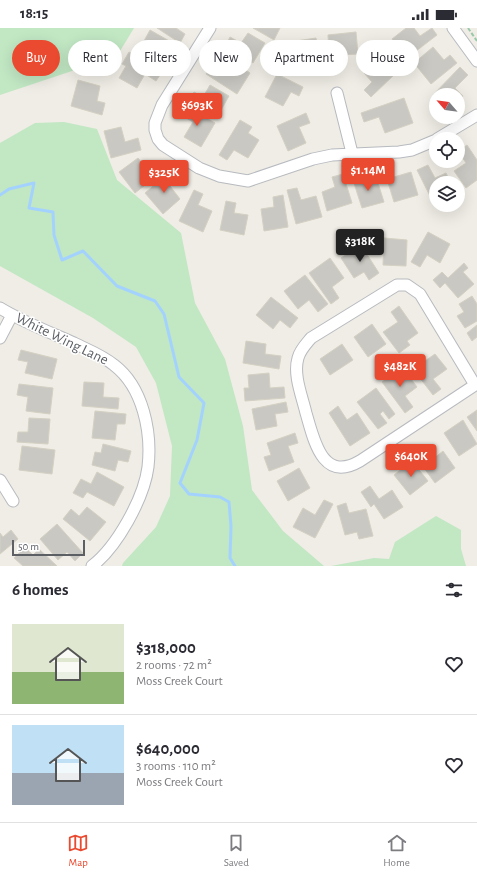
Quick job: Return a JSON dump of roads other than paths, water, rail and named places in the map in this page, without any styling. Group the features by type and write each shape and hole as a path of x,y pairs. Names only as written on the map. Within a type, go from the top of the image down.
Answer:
{"street":[{"path":"210,28 162,105 155,123 155,130 158,139 163,145 199,168 219,176 235,180 248,181 332,154 383,153 412,150 429,143"},
{"path":"452,28 477,62"},
{"path":"337,93 352,153"},
{"path":"449,132 477,115"},
{"path":"397,285 407,285 420,294 476,384 360,461 343,468 329,462 321,455 316,446 300,391 297,370 298,359 302,350 312,338 387,290 397,285"},
{"name":"White Wing Lane","path":"0,308 101,356 115,366 138,394 144,410 148,451 145,480 127,520 111,547 92,566"},
{"path":"0,338 12,315"},
{"path":"0,480 13,501"}],"waterway":[{"path":"0,195 9,189 34,183 29,208 53,212 54,235 62,260 83,251 117,286 155,301 164,314 179,377 204,403 197,440 180,483 189,494 220,497 229,502 231,526 230,558 235,566"}]}
